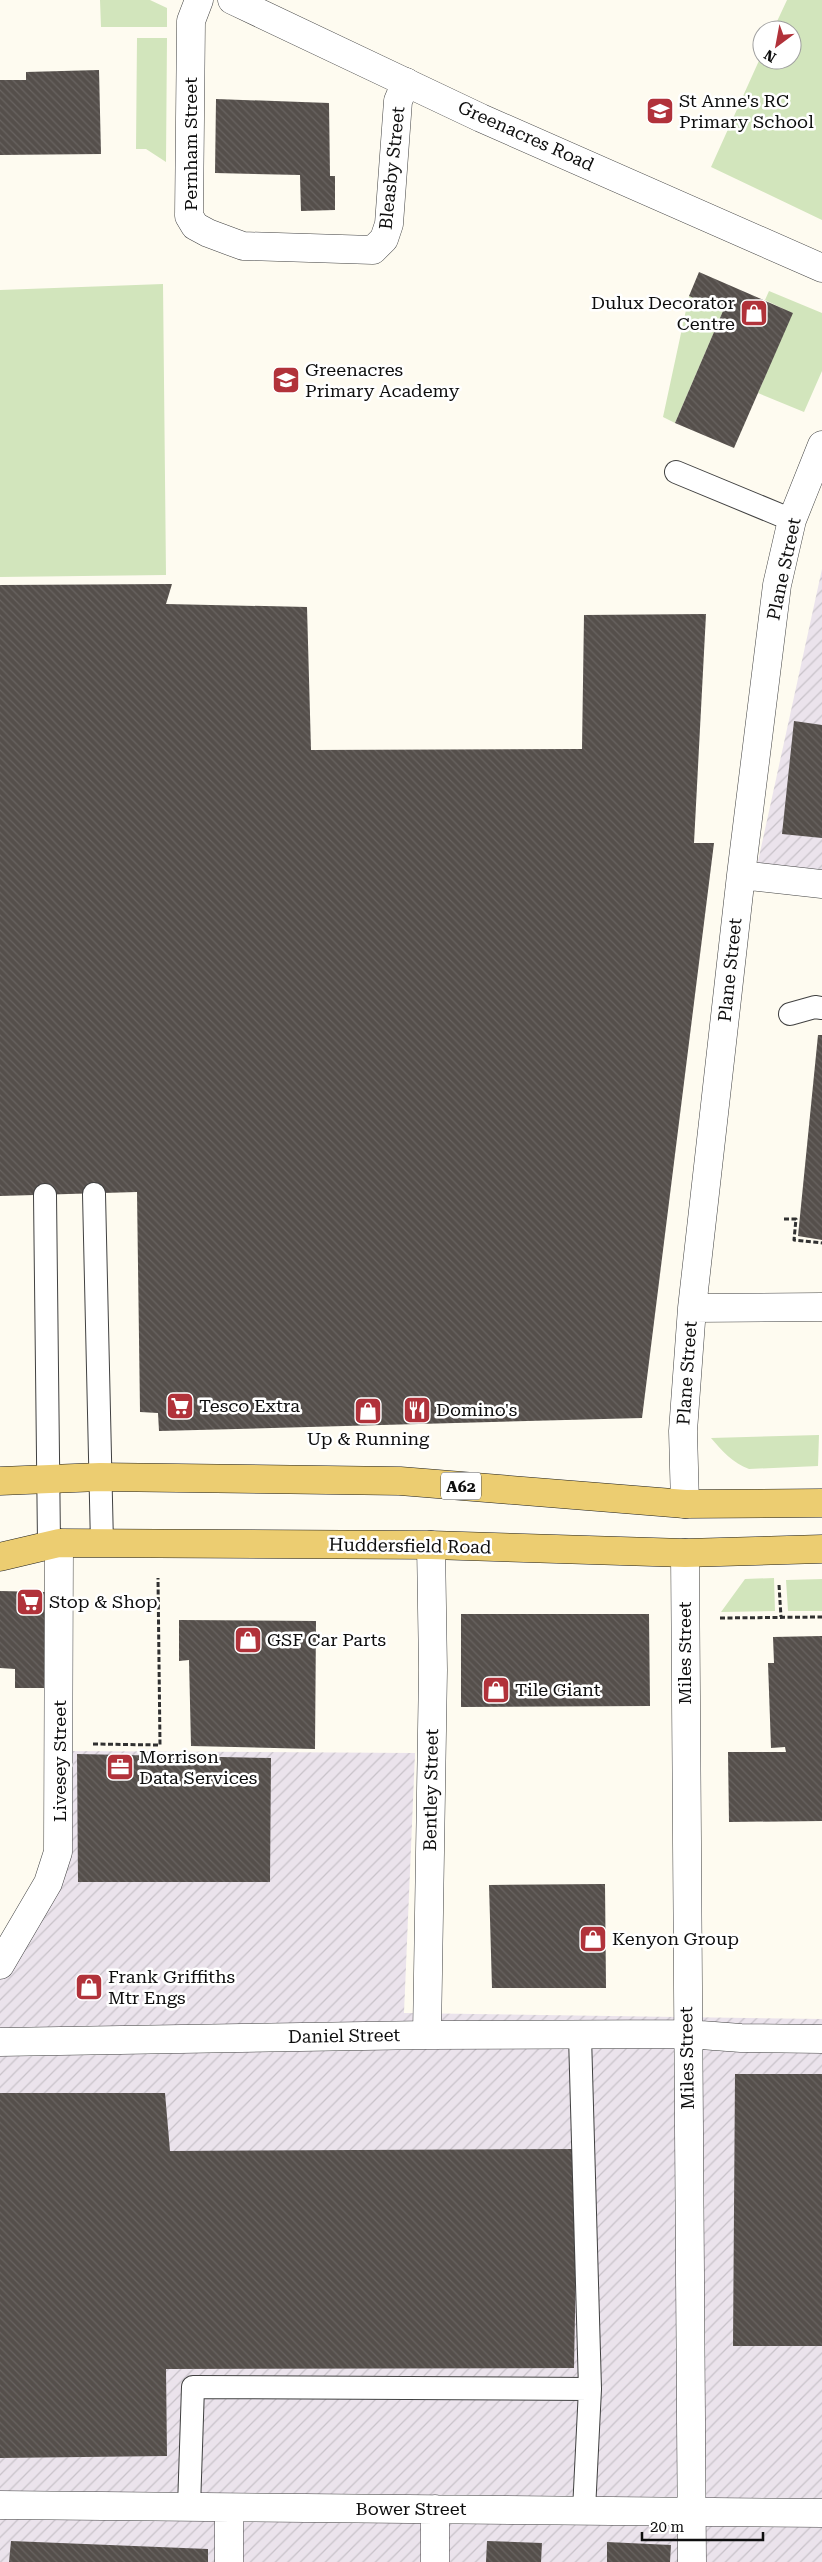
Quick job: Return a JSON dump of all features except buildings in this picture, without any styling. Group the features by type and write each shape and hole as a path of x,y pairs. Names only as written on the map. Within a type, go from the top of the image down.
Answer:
{"main road":[{"name":"A62","path":"0,1481 100,1477 400,1481 686,1504 822,1502"},
{"name":"Huddersfield Road","path":"0,1557 7,1557 54,1543 431,1545 685,1553 822,1549"}],"street":[{"name":"Pernham Street","path":"199,0 191,21 189,216 195,226 208,234 243,246 373,250"},
{"name":"Greenacres Road","path":"232,0 481,118 822,268"},
{"name":"Bleasby Street","path":"373,250 384,239 390,224 398,101 406,82"},
{"name":"Plane Street","path":"686,1504 683,1431 692,1308 741,875 777,585 792,520 822,445"},
{"path":"741,875 822,884"},
{"path":"692,1308 822,1307"},
{"name":"Livesey Street","path":"0,1965 48,1883 58,1852 60,1615 54,1543"},
{"name":"Bentley Street","path":"427,2035 433,1670 431,1545"},
{"name":"Miles Street","path":"685,1553 692,2562"},
{"name":"Daniel Street","path":"0,2042 427,2035 580,2036 687,2034 741,2038 822,2040"},
{"name":"Bower Street","path":"0,2506 822,2513"},
{"path":"229,2508 230,2562"},
{"path":"435,2510 435,2562"}],"lane":[{"path":"676,472 792,520"},
{"path":"790,1014 815,1007 822,1008"},
{"path":"94,1194 102,1544"},
{"path":"45,1195 47,1478 54,1543"},
{"path":"580,2036 590,2389 584,2510"},
{"path":"189,2507 193,2387 590,2389"}],"path":[{"path":"784,1219 796,1220 794,1240 822,1244"},
{"path":"118,1744 160,1745 158,1577"},
{"path":"780,1602 781,1618"},
{"path":"710,1618 822,1617"}],"shaded area":[{"path":"822,569 822,873 757,866"},
{"path":"66,1751 415,1753 404,2013 822,2019 822,2562 0,2562 0,1952 56,1846"}],"green space":[{"path":"100,0 150,0 167,8 167,27 101,27"},
{"path":"787,0 822,0 822,220 711,167 755,70 802,70 802,20 778,20"},
{"path":"137,38 167,38 166,162 146,149 136,149"},
{"path":"163,284 166,575 0,577 0,290"},
{"path":"769,291 822,313 822,371 804,412 758,393 792,313 765,300"},
{"path":"689,296 723,311 675,423 663,417"},
{"path":"819,1435 818,1466 749,1469 733,1460 711,1438"},
{"path":"774,1578 775,1611 721,1612 745,1579"},
{"path":"822,1579 822,1611 788,1611 786,1580"}],"place":[{"name":"St Anne's RC Primary School","path":"660,111"},
{"name":"Dulux Decorator Centre","path":"754,313"},
{"name":"Greenacres Primary Academy","path":"286,380"},
{"name":"Tesco Extra","path":"180,1406"},
{"name":"Domino's","path":"417,1410"},
{"name":"Up & Running","path":"368,1411"},
{"name":"Stop & Shop","path":"30,1602"},
{"name":"GSF Car Parts","path":"248,1640"},
{"name":"Tile Giant","path":"496,1690"},
{"name":"Morrison Data Services","path":"120,1767"},
{"name":"Kenyon Group","path":"593,1939"},
{"name":"Frank Griffiths Mtr Engs","path":"89,1987"}]}
